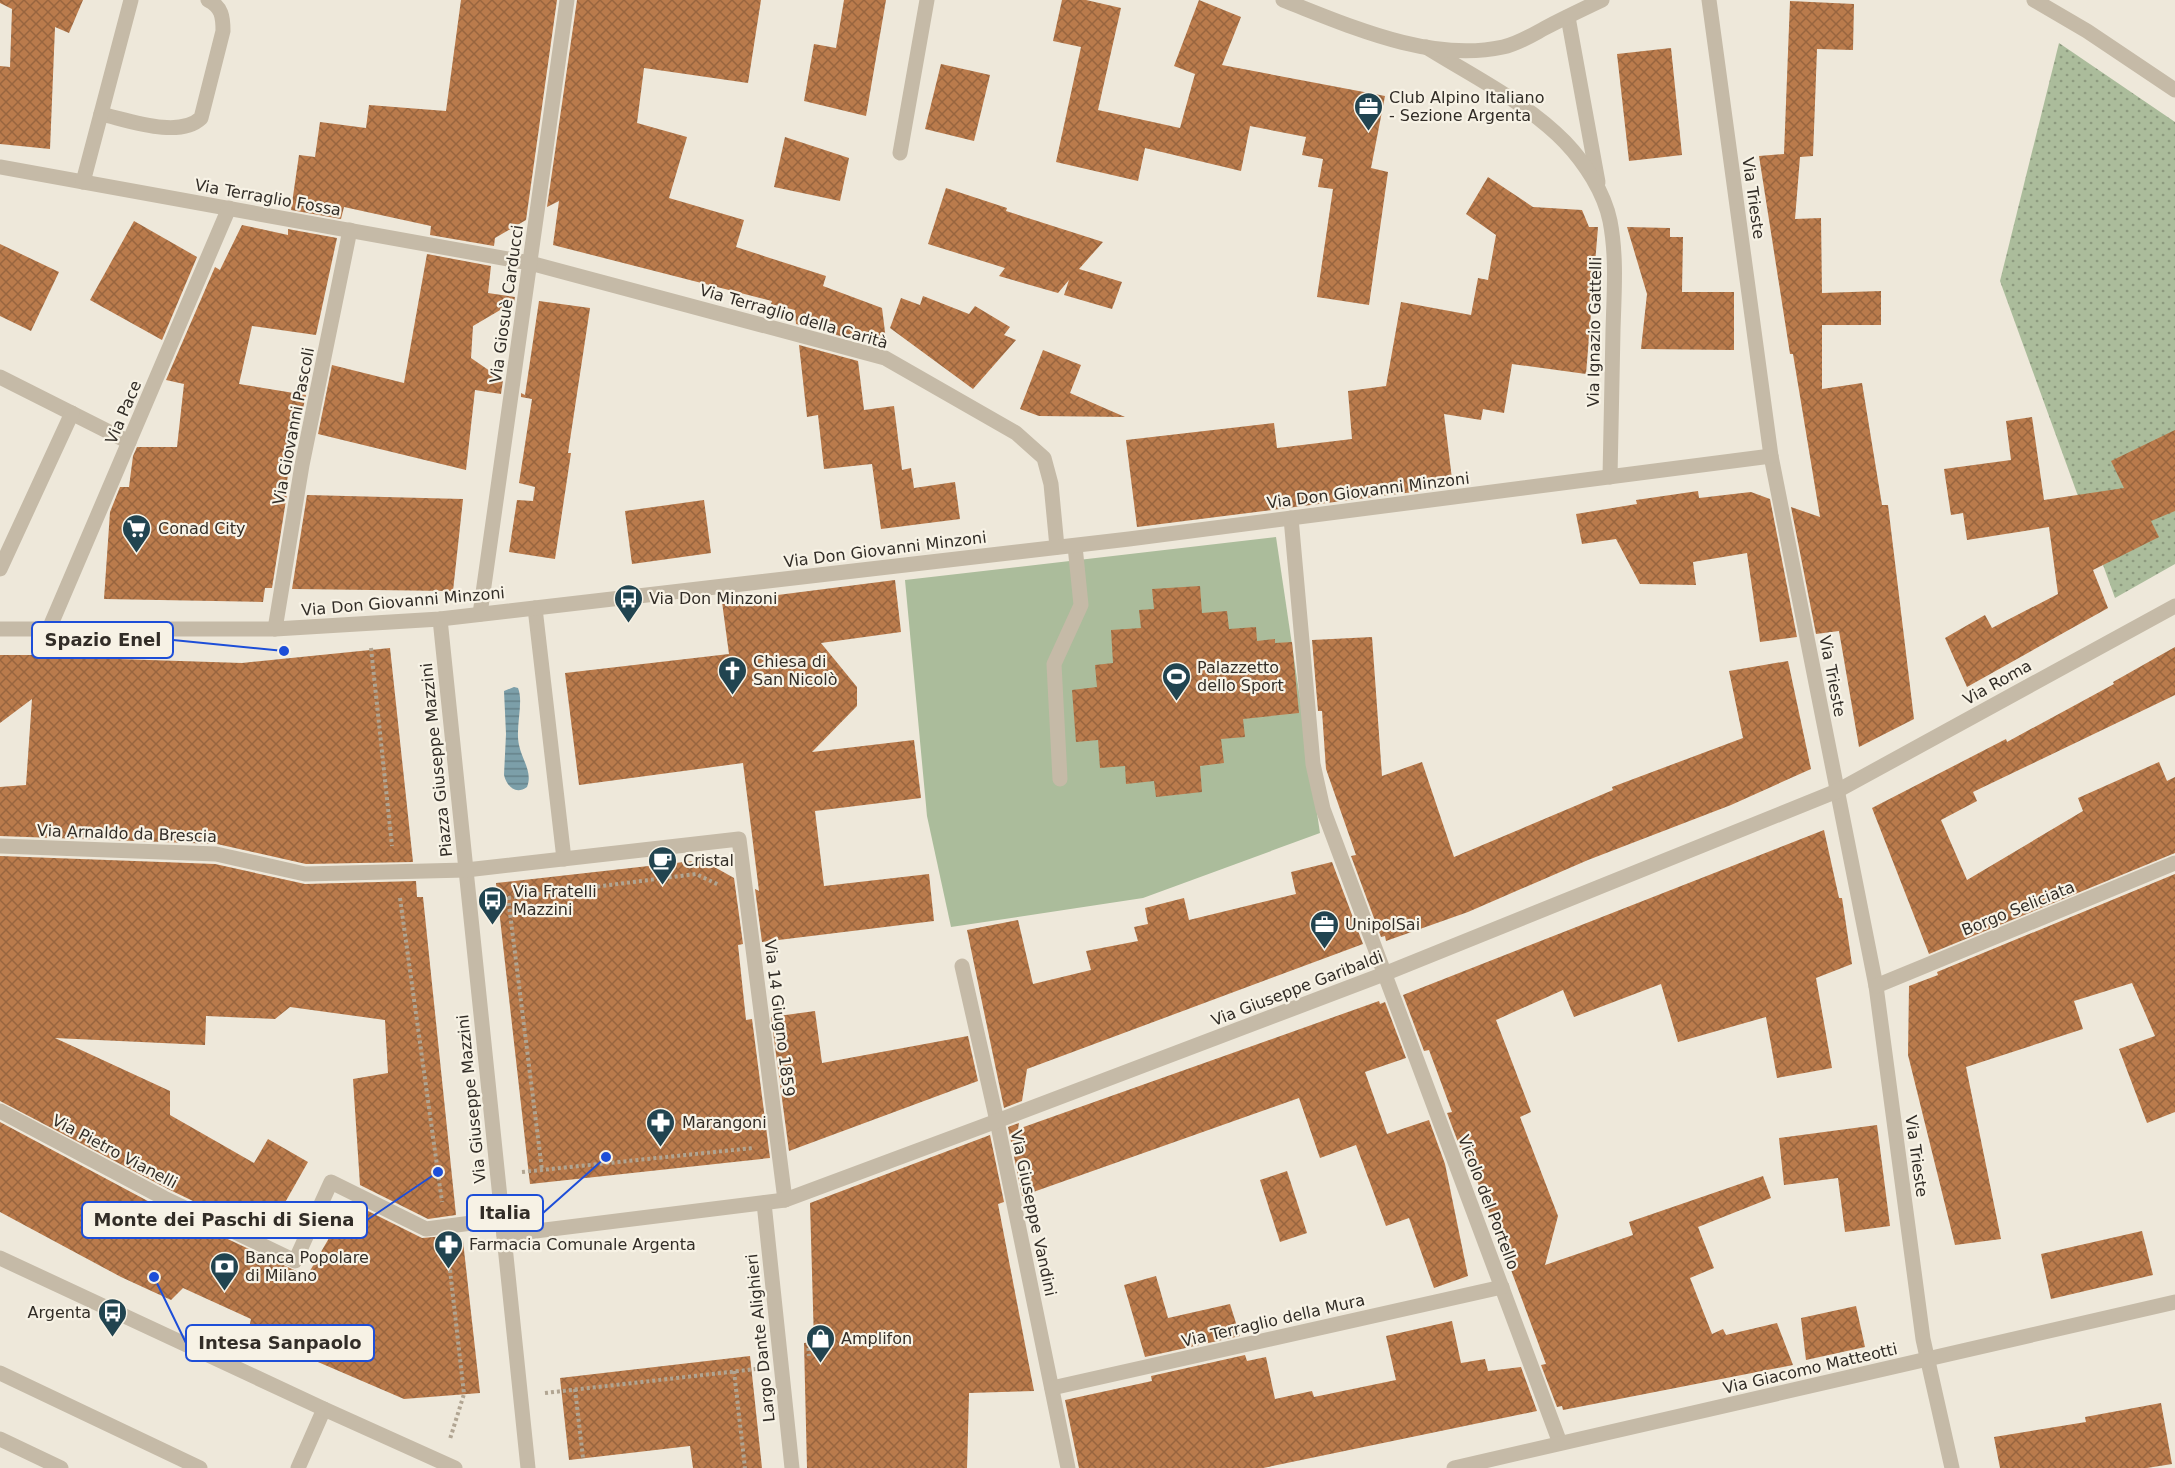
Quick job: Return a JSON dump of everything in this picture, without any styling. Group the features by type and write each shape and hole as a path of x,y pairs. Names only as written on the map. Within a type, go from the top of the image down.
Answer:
{"street":[{"path":"83,182 131,0"},
{"path":"101,114 167,128 194,125 201,118 223,31 223,18 220,10 208,0"},
{"name":"Via Giosuè Carducci","path":"480,614 567,0"},
{"path":"900,153 927,0"},
{"path":"1283,0 1368,33 1425,47 1455,50 1505,47 1602,0"},
{"name":"Via Trieste","path":"1709,0 1771,456 1875,986 1927,1359 1952,1468"},
{"path":"2034,0 2087,31 2175,90"},
{"name":"Via Ignazio Gattelli","path":"1568,16 1600,191 1610,219 1614,257 1610,477"},
{"name":"Via Ignazio Gattelli","path":"1425,47 1517,104 1543,123 1565,142 1600,191"},
{"name":"Via Terraglio Fossa","path":"0,167 530,263"},
{"name":"Via Pace","path":"49,629 229,208"},
{"name":"Via Giovanni Pascoli","path":"275,629 302,465 350,230"},
{"name":"Via Terraglio della Carità","path":"530,263 885,358 1016,433 1044,458 1051,484 1057,547"},
{"path":"0,377 129,442"},
{"path":"0,569 72,413"},
{"name":"Via Don Giovanni Minzoni","path":"0,629 275,629 440,619 1079,545 1771,456"},
{"path":"1291,518 1313,764 1323,809 1384,974"},
{"path":"1060,779 1054,664 1080,605 1079,545"},
{"name":"Via Roma","path":"1837,791 2175,606"},
{"path":"535,608 564,859"},
{"name":"Piazza Giuseppe Mazzini","path":"440,619 466,870 739,839"},
{"name":"Via Giuseppe Garibaldi","path":"504,1235 785,1200 1384,974 1837,791"},
{"name":"Via 14 Giugno 1859","path":"739,839 785,1200"},
{"name":"Via Arnaldo da Brescia","path":"0,846 216,854 305,874 466,870"},
{"name":"Borgo Seliciata","path":"1875,986 2175,863"},
{"name":"Via Giuseppe Mazzini","path":"466,870 528,1468"},
{"name":"Via Giuseppe Vandini","path":"962,966 997,1121 1068,1468"},
{"name":"Vicolo del Portello","path":"1384,974 1560,1443"},
{"name":"Via Pietro Vianelli","path":"0,1111 164,1198 295,1261 332,1182 426,1229 502,1219"},
{"name":"Largo Dante Alighieri","path":"764,1203 792,1468"},
{"path":"0,1258 449,1465"},
{"name":"Via Terraglio della Mura","path":"1052,1388 1502,1287"},
{"name":"Via Giacomo Matteotti","path":"1454,1468 2175,1302"},
{"path":"0,1373 200,1468"},
{"path":"298,1468 324,1409"},
{"path":"0,1439 61,1468"}],"path":[{"path":"368,623 396,872 443,1209"},
{"path":"504,866 542,1170"},
{"path":"508,897 696,874 720,885 721,896"},
{"path":"497,1175 778,1146"},
{"path":"447,1244 464,1394 449,1465"},
{"path":"521,1396 781,1366"},
{"path":"734,1371 745,1468"},
{"path":"575,1389 583,1458"}],"green space":[{"path":"2059,43 2175,122 2175,564 2115,598 2000,281"},
{"path":"1276,537 1320,833 1143,898 951,927 927,816 905,580"}],"water":[{"path":"514,687 518,688 520,694 518,738 529,776 527,787 519,790 507,783 504,775 506,734 504,691"}],"building":[{"path":"0,0 83,0 69,33 55,27 50,149 0,144 0,66 10,67 12,9 0,3"},
{"path":"461,0 557,0 526,220 495,238 494,246 430,235 431,226 344,207 341,219 291,210 299,155 315,157 320,122 366,128 369,105 446,111"},
{"path":"577,0 761,0 748,83 644,68 637,123 687,137 669,198 744,220 736,247 826,276 823,286 882,308 886,340 854,329 855,340 796,324 795,310 771,304 772,301 553,245 559,201 547,207"},
{"path":"844,0 886,0 866,116 804,101 814,44 836,48"},
{"path":"1062,0 1086,0 1121,8 1098,110 1180,128 1195,74 1174,66 1199,0 1241,17 1222,65 1385,96 1371,168 1388,172 1369,305 1317,297 1333,189 1318,187 1323,159 1302,155 1306,137 1250,126 1241,171 1145,148 1138,181 1056,162 1081,47 1053,41"},
{"path":"1790,1 1854,4 1853,50 1817,49 1813,156 1800,157 1795,219 1821,218 1822,293 1881,291 1881,325 1822,325 1822,389 1862,383 1882,505 1888,505 1914,719 1859,747 1839,631 1816,634 1791,507 1820,517 1793,354 1790,354 1759,156 1784,154"},
{"path":"1671,48 1682,155 1629,161 1617,54"},
{"path":"941,64 990,75 974,141 925,129"},
{"path":"785,137 849,158 840,201 774,187"},
{"path":"1488,177 1533,207 1582,210 1589,227 1598,227 1586,374 1512,364 1504,413 1483,409 1481,420 1444,414 1453,487 1137,527 1126,440 1274,423 1277,448 1352,439 1348,391 1386,386 1401,302 1471,315 1478,278 1488,280 1496,235 1466,214"},
{"path":"946,188 1007,208 1006,211 1103,242 1079,269 1122,282 1112,309 1064,295 1069,280 1058,293 999,276 1005,268 928,244"},
{"path":"134,221 197,257 162,340 90,300"},
{"path":"242,225 288,235 288,229 337,238 316,335 252,326 239,384 306,395 284,494 287,494 272,588 265,588 263,602 104,599 110,512 120,487 129,487 133,456 137,447 177,447 184,384 166,380 215,267 220,270"},
{"path":"1627,227 1670,228 1670,237 1683,237 1682,292 1734,292 1734,350 1641,349 1647,294"},
{"path":"0,244 59,272 31,331 0,316"},
{"path":"427,254 491,266 488,293 515,297 514,302 473,326 471,358 503,380 501,394 475,390 466,470 318,434 332,365 404,383"},
{"path":"923,296 969,314 975,306 1010,327 1004,335 1016,340 973,389 890,328 901,298 920,305"},
{"path":"539,301 590,308 555,559 509,552 517,500 533,501 535,487 519,483 532,399 521,397 521,393 525,395"},
{"path":"799,345 858,361 864,410 894,406 902,470 911,468 914,488 955,482 960,519 881,529 872,464 824,469 818,415 807,417"},
{"path":"1043,350 1081,365 1070,393 1125,417 1039,416 1020,409"},
{"path":"2032,417 2044,500 2124,488 2111,461 2175,430 2175,511 2151,521 2159,537 2093,570 2108,608 1967,687 1945,638 1985,615 1992,628 2058,594 2049,527 1967,540 1963,513 1951,515 1944,469 2011,460 2006,421"},
{"path":"1698,491 1699,498 1751,492 1770,499 1797,637 1760,642 1747,553 1693,562 1696,585 1640,584 1616,539 1582,544 1576,514 1637,504 1636,500"},
{"path":"307,495 463,499 453,591 292,589"},
{"path":"704,500 711,553 632,564 625,511"},
{"path":"895,580 901,632 821,643 857,687 857,706 812,752 914,740 921,798 815,811 824,886 929,874 934,921 762,942 755,889 759,891 743,763 579,785 565,673 729,654 722,602"},
{"name":"Palazzetto dello Sport","path":"1200,586 1202,613 1227,611 1229,629 1256,627 1257,641 1275,639 1275,643 1292,642 1299,713 1243,719 1245,737 1221,739 1224,763 1200,766 1202,792 1156,797 1154,781 1126,784 1125,766 1100,768 1098,740 1076,742 1072,690 1097,687 1095,665 1113,663 1111,630 1141,628 1139,610 1154,609 1152,589"},
{"path":"1372,637 1382,776 1422,762 1454,857 1613,790 1612,787 1743,738 1729,671 1788,661 1811,769 1731,805 1588,860 1468,912 1386,941 1385,936 1381,937 1351,856 1356,855 1326,769 1322,711 1318,711 1312,640"},
{"path":"2175,647 2175,695 1973,792 1977,801 1941,820 1967,880 2083,811 2078,798 2159,762 2167,781 2175,777 2175,853 1929,954 1872,808 2006,739 2007,742 2114,684 2113,682"},
{"path":"390,648 413,862 306,864 217,844 0,836 0,787 26,785 32,699 0,723 0,655 57,655 57,657 242,663"},
{"path":"1824,830 1839,898 1842,898 1852,964 1816,978 1832,1068 1777,1078 1766,1017 1678,1042 1661,984 1574,1017 1563,990 1496,1020 1531,1112 1520,1117 1558,1216 1545,1265 1633,1235 1629,1222 1763,1176 1771,1198 1698,1227 1714,1268 1690,1278 1712,1334 1723,1329 1726,1335 1777,1323 1793,1365 1563,1410 1562,1406 1557,1407 1541,1365 1546,1364 1508,1262 1468,1157 1464,1158 1447,1113 1452,1112 1429,1050 1424,1051 1403,995"},
{"path":"0,856 215,864 305,884 416,881 417,897 423,897 456,1215 428,1219 360,1185 353,1079 388,1073 385,1020 290,1007 275,1019 206,1016 205,1045 55,1038 170,1091 170,1115 254,1163 268,1139 308,1162 266,1236 168,1189 0,1101"},
{"path":"702,860 734,878 743,944 738,945 746,1020 752,1019 770,1158 530,1184 496,883"},
{"path":"1332,862 1363,944 1027,1069 1022,1101 1004,1108 967,930 1018,920 1033,984 1091,970 1086,951 1138,941 1134,927 1148,924 1145,908 1184,898 1189,920 1296,894 1291,872"},
{"path":"2175,874 2175,1112 2147,1123 2119,1049 2155,1036 2132,983 2074,1001 2083,1029 1966,1067 2001,1239 1955,1245 1908,1055 1909,986 1938,975 1937,972"},
{"path":"1379,1001 1380,1004 1385,1002 1406,1058 1365,1072 1387,1134 1429,1120 1445,1164 1468,1276 1434,1288 1409,1218 1386,1226 1356,1145 1320,1158 1299,1098 1022,1196 1008,1127 1019,1123 1018,1129"},
{"path":"815,1011 822,1063 968,1036 978,1081 789,1151 771,1017"},
{"path":"0,1122 159,1207 307,1276 350,1202 422,1238 458,1235 458,1241 463,1241 480,1393 404,1399 248,1332 251,1319 183,1288 171,1300 121,1277 0,1212"},
{"path":"1877,1125 1890,1226 1845,1232 1838,1178 1784,1185 1779,1138"},
{"path":"990,1135 1004,1202 998,1204 1034,1391 969,1393 967,1468 807,1468 804,1343 814,1342 810,1203"},
{"path":"1287,1171 1307,1233 1280,1242 1260,1180"},
{"path":"2142,1231 2153,1275 2051,1299 2041,1254"},
{"path":"1156,1276 1168,1318 1230,1304 1240,1336 1145,1357 1124,1285"},
{"path":"1856,1306 1865,1347 1806,1360 1801,1318"},
{"path":"1452,1321 1461,1363 1485,1359 1488,1371 1521,1367 1537,1411 1263,1468 1079,1468 1065,1400 1152,1381 1151,1376 1245,1355 1247,1361 1266,1357 1275,1399 1312,1391 1314,1397 1396,1380 1386,1336"},
{"path":"750,1356 762,1468 693,1468 690,1446 569,1460 560,1378"},
{"path":"2161,1403 2172,1464 2147,1468 2000,1468 1994,1437 2086,1422 2085,1417"}],"place":[{"name":"Club Alpino Italiano - Sezione Argenta","path":"1368,132"},
{"name":"Conad City","path":"137,554"},
{"name":"Via Don Minzoni","path":"628,624"},
{"name":"Spazio Enel","path":"284,651"},
{"name":"Chiesa di San Nicolò","path":"732,696"},
{"name":"Palazzetto dello Sport","path":"1176,702"},
{"name":"Cristal","path":"662,886"},
{"name":"Via Fratelli Mazzini","path":"492,926"},
{"name":"UnipolSai","path":"1324,950"},
{"name":"Marangoni","path":"661,1148"},
{"name":"Italia","path":"606,1157"},
{"name":"Monte dei Paschi di Siena","path":"438,1172"},
{"name":"Farmacia Comunale Argenta","path":"448,1270"},
{"name":"Intesa Sanpaolo","path":"154,1277"},
{"name":"Banca Popolare di Milano","path":"224,1292"},
{"name":"Argenta","path":"112,1338"},
{"name":"Amplifon","path":"820,1364"}]}
